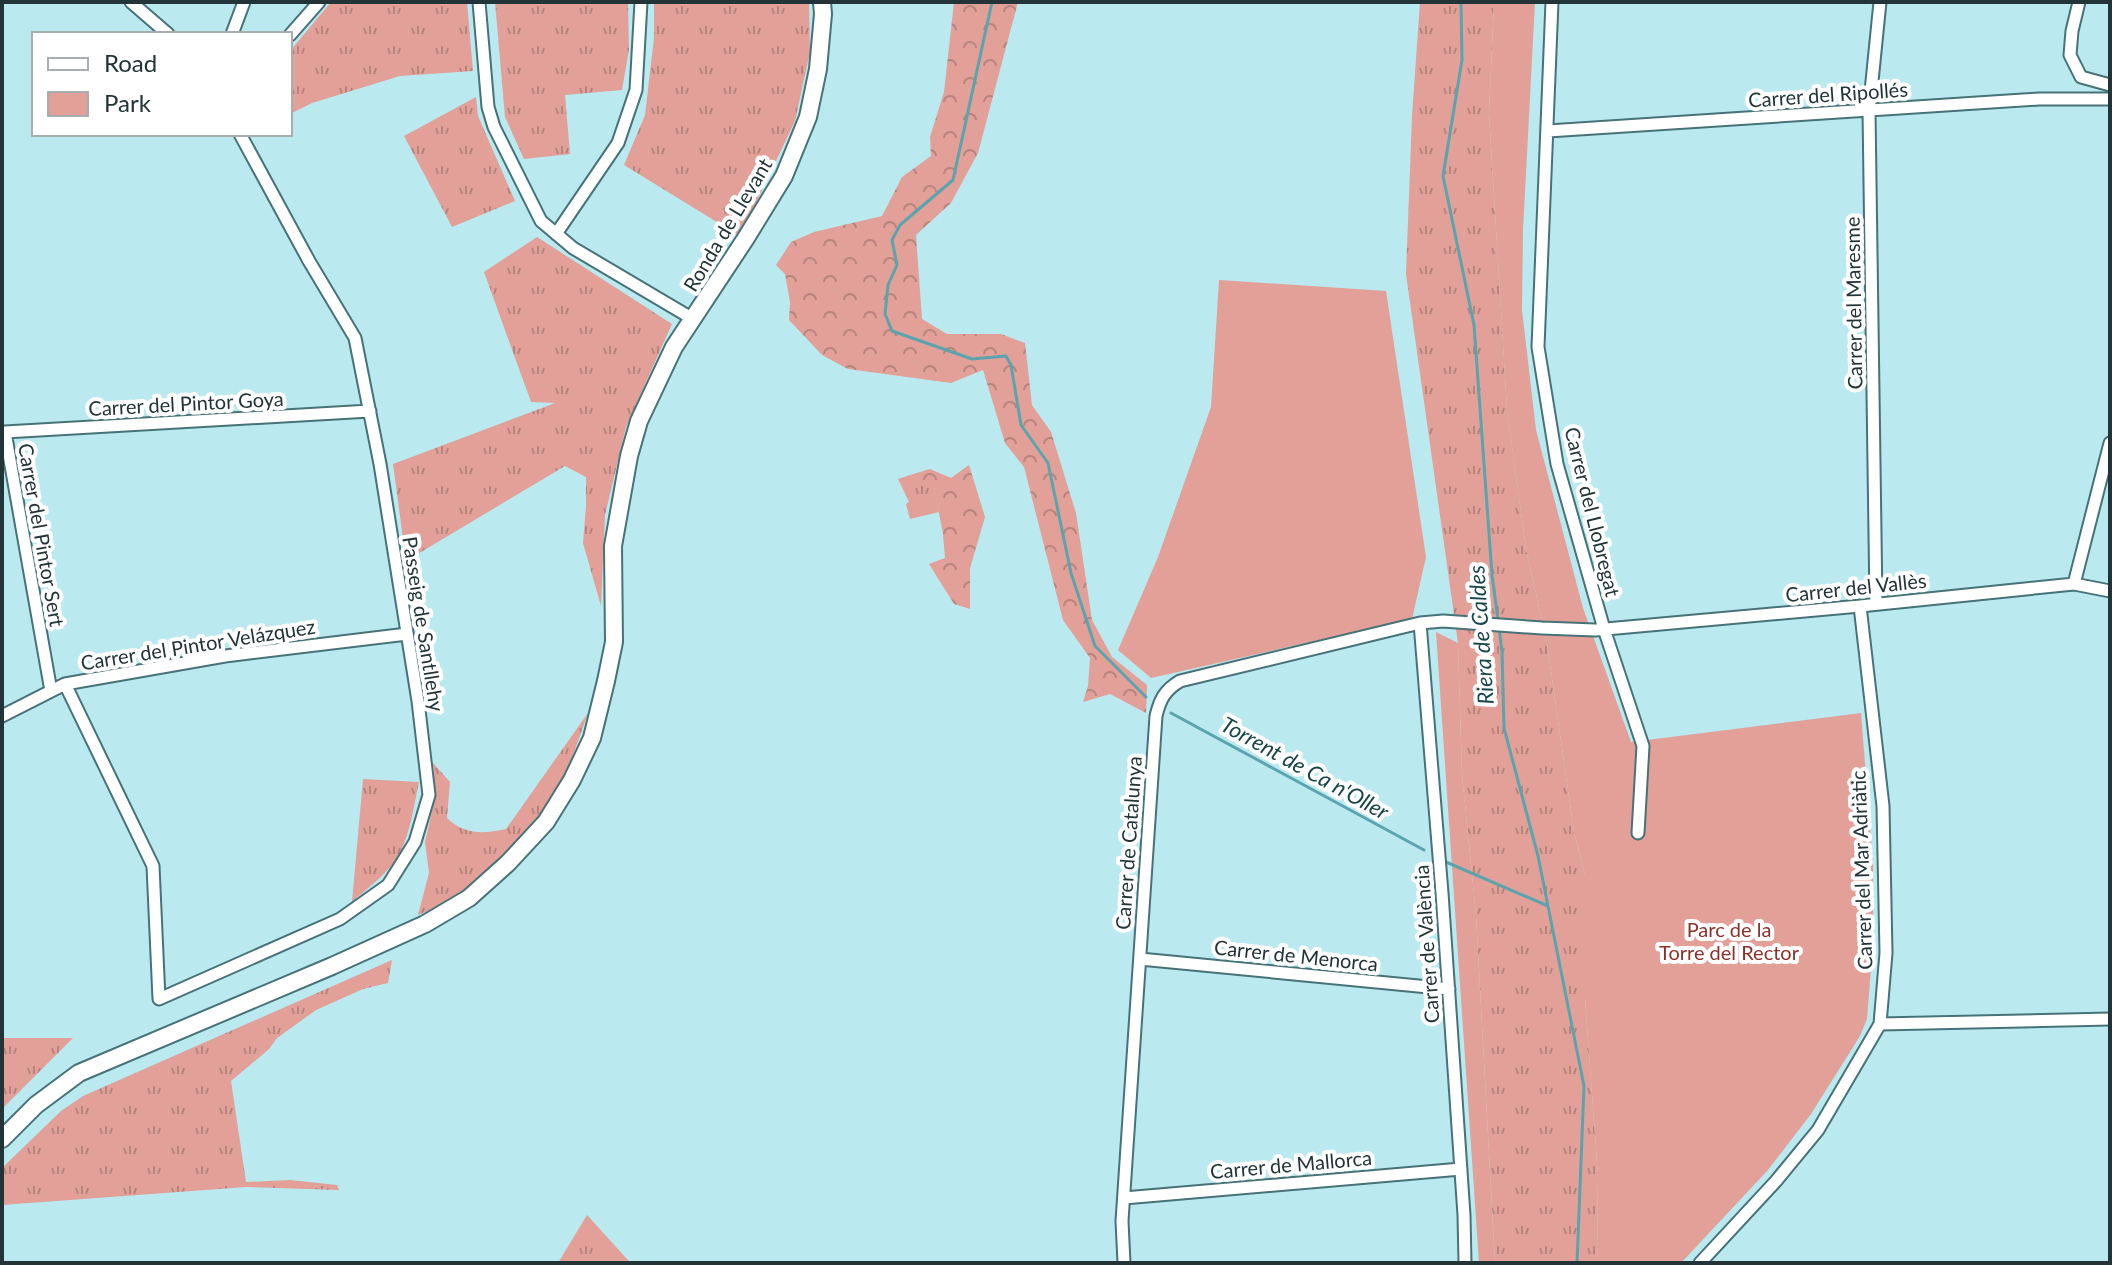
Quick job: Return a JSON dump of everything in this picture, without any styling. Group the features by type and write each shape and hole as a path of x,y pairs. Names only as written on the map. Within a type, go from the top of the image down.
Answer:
{"main road":[{"name":"Ronda de Llevant","path":"2,1139 36,1105 79,1073 425,924 469,898 546,822 572,780 592,738 614,642 613,546 629,456 639,421 674,347 746,238 776,188 796,146 808,117 818,69 822,2"}],"street":[{"path":"131,2 166,32"},
{"path":"233,32 244,2"},
{"path":"292,33 319,2"},
{"path":"479,2 488,107 494,127 541,221 573,248 693,319"},
{"path":"556,234 618,143 636,90 641,2"},
{"name":"Carrer del Llobregat","path":"1552,2 1538,347 1557,464 1604,629 1643,746 1638,833"},
{"name":"Carrer del Maresme","path":"1876,604 1869,111 1880,2"},
{"path":"2079,2 2070,55 2081,77 2110,85"},
{"name":"Carrer del Ripollés","path":"1548,131 2039,99 2110,99"},
{"name":"Passeig de Santllehy","path":"65,684 153,866 159,999 340,919 388,885 415,842 429,795 418,701 355,338 241,136"},
{"name":"Carrer del Pintor Goya","path":"5,432 370,411"},
{"name":"Carrer del Pintor Sert","path":"5,432 51,691"},
{"path":"2074,584 2110,443"},
{"name":"Carrer del Vallès","path":"1542,628 1604,629 2074,584 2110,591"},
{"name":"Carrer del Mar Adriàtic","path":"1700,1263 1776,1181 1818,1130 1880,1024 1886,953 1883,806 1860,606"},
{"name":"Carrer de Catalunya","path":"1124,1263 1122,1221 1156,716 1164,694 1180,681 1420,623 1443,621 1542,628"},
{"name":"Carrer de València","path":"1420,623 1449,989 1465,1263"},
{"name":"Carrer del Pintor Velázquez","path":"2,716 65,684 225,656 407,634"},
{"name":"Carrer de Menorca","path":"1140,959 1449,989"},
{"path":"1880,1024 2110,1019"},
{"name":"Carrer de Mallorca","path":"1124,1198 1461,1169"}],"green space":[{"path":"331,2 467,2 473,71 400,76 312,103 292,113 292,49"},
{"path":"495,2 628,2 629,50 622,90 565,95 570,154 524,159 505,117"},
{"path":"654,2 809,2 810,52 795,121 738,235 624,165 645,115 654,38"},
{"path":"954,2 1018,2 978,153 951,203 916,235 922,319 947,334 1001,334 1025,343 1032,405 1051,432 1076,513 1092,620 1112,657 1147,685 1146,713 1110,694 1083,702 1088,686 1090,658 1063,620 1024,467 1005,443 983,370 951,383 848,369 822,355 789,320 790,302 785,274 776,265 791,242 814,232 882,216 902,177 931,156 930,137 944,92"},
{"path":"1420,2 1494,2 1489,113 1507,409 1526,549 1547,643 1574,832 1585,874 1585,998 1598,1176 1597,1263 1495,1263 1476,915 1462,774 1458,643 1406,274"},
{"name":"Parc de la Torre del Rector","path":"1494,2 1535,2 1522,310 1536,430 1583,608 1631,742 1861,713 1873,864 1873,943 1867,1019 1860,1036 1811,1114 1768,1170 1681,1263 1597,1263 1598,1176 1585,998 1585,874 1574,832 1547,643 1526,549 1507,410 1489,113"},
{"path":"476,97 478,116 515,201 452,227 404,136"},
{"path":"537,237 672,324 626,427 605,515 601,606 583,543 586,477 565,466 406,561 393,464 555,403 531,402 484,272"},
{"path":"1219,280 1386,291 1426,557 1412,619 1151,678 1118,650 1158,557 1211,407"},
{"path":"969,465 985,517 970,568 970,609 954,604 929,564 945,558 934,487 910,475 930,469 951,478"},
{"path":"910,475 934,486 939,512 910,519 906,504 909,502 898,479"},
{"path":"1436,632 1458,643 1462,774 1476,915 1495,1263 1479,1263"},
{"path":"588,713 563,779 538,817 480,877 447,901 418,915 429,873 425,842 435,798 433,763 450,782 447,818 461,828 475,832 506,829"},
{"path":"363,779 419,782 401,851 386,872 352,902"},
{"path":"392,960 388,983 363,989 316,1010 277,1038 269,1049 231,1081 246,1182 290,1180 337,1185 339,1190 246,1187 2,1205 2,1168 61,1111 83,1096"},
{"path":"2,1038 73,1038 2,1109"},
{"path":"587,1215 627,1259 631,1263 558,1263"}],"waterway":[{"name":"Torrent de Ca n'Oller","path":"992,2 953,180 900,225 892,240 897,265 888,285 885,314 892,331 972,359 1006,356 1011,365 1021,425 1048,463 1071,573 1095,646 1146,697"},
{"name":"Riera de Caldes","path":"1461,2 1462,60 1443,176 1474,325 1498,620"},
{"name":"Riera de Caldes","path":"1499,628 1504,728 1538,856 1584,1086 1577,1263"},
{"name":"Torrent de Ca n'Oller","path":"1171,713 1424,850"},
{"name":"Torrent de Ca n'Oller","path":"1446,862 1548,906"}]}
